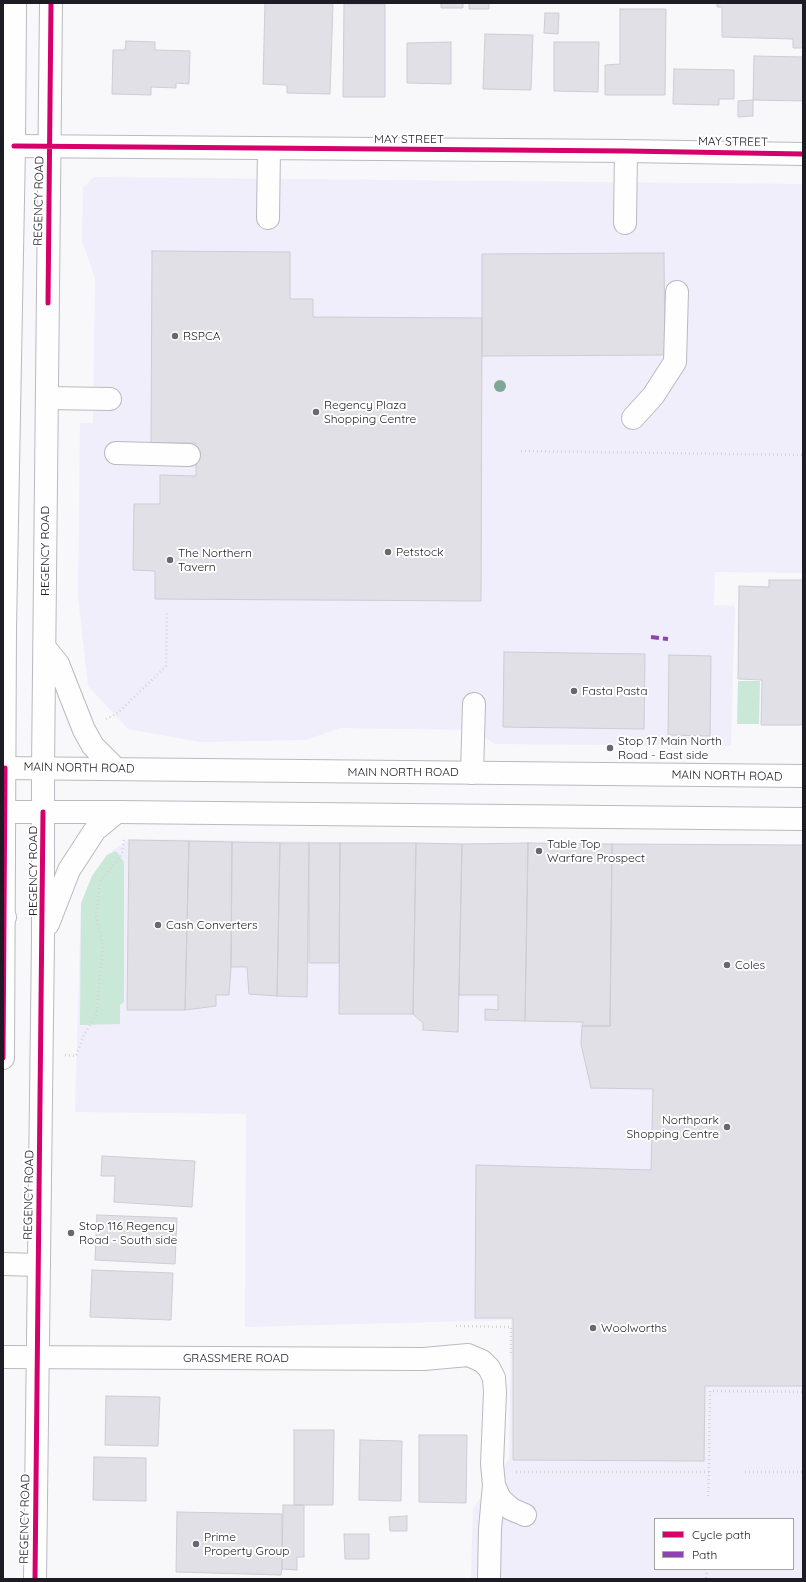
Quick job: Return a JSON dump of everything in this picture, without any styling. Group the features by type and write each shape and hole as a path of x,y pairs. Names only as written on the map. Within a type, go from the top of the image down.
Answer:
{"main road":[{"path":"3,1058 5,628 14,146 15,3"},
{"name":"REGENCY ROAD","path":"35,1579 42,1054 43,768 51,3"},
{"name":"MAY STREET","path":"14,146 626,151 803,154"},
{"path":"268,218 269,148"},
{"path":"625,224 626,151"},
{"path":"633,418 653,396 675,362 677,292"},
{"path":"47,398 110,399"},
{"path":"116,453 189,455"},
{"path":"45,648 58,664 84,730 93,746 116,768"},
{"path":"472,773 474,704"},
{"name":"MAIN NORTH ROAD","path":"4,768 803,776"},
{"path":"4,812 803,819"},
{"path":"43,938 68,870 95,830 117,812"},
{"path":"3,1264 39,1265"},
{"name":"GRASSMERE ROAD","path":"3,1357 424,1359 468,1355 482,1361 489,1368 494,1378 495,1392 492,1464 494,1485"},
{"path":"494,1485 500,1499 511,1509 525,1515"},
{"path":"489,1579 490,1529 494,1485"}],"path":[{"path":"521,451 803,454"},
{"path":"104,720 119,712 166,666 167,612"},
{"path":"42,1054 76,1056 84,1035 96,1015 103,948 96,915 100,882 122,854 124,835"},
{"path":"456,1326 510,1327 511,1355"},
{"path":"708,1497 710,1391 803,1392"},
{"path":"511,1472 709,1472"},
{"path":"745,1472 803,1472"},
{"path":"707,1570 706,1578 708,1579"}],"shaded area":[{"path":"94,177 803,184 803,573 715,572 714,605 735,606 731,746 495,744 471,730 340,728 306,740 200,742 128,729 88,686 78,596 80,423 93,423 95,278 82,241 83,188"},
{"path":"129,839 803,848 803,1579 471,1579 473,1508 509,1459 511,1320 245,1327 246,1114 75,1112 81,903 92,876 107,855"}],"green space":[{"path":"738,681 760,681 759,724 737,724"},
{"path":"116,851 124,862 124,1002 120,1005 120,1024 80,1025 81,903 92,876 107,855"}],"building":[{"path":"265,3 333,3 330,94 287,93 287,85 263,84"},
{"path":"441,3 463,3 463,8 441,8"},
{"path":"469,3 489,3 489,9 469,9"},
{"path":"717,3 803,3 803,48 793,48 793,39 722,37 722,7 717,7"},
{"path":"344,4 385,4 385,97 343,97"},
{"path":"620,9 666,9 665,95 605,95 605,65 620,64"},
{"path":"545,13 559,13 558,34 544,33"},
{"path":"485,34 533,35 531,90 483,89"},
{"path":"126,41 155,42 155,50 190,51 189,84 176,83 176,88 151,87 151,95 112,94 113,50 125,50"},
{"path":"451,42 451,84 407,83 407,43"},
{"path":"554,42 599,42 598,92 554,91"},
{"path":"754,56 803,57 803,101 753,100"},
{"path":"674,69 734,70 734,99 719,99 719,105 673,104"},
{"path":"753,100 753,116 738,117 738,101"},
{"name":"Regency Plaza Shopping Centre","path":"152,251 290,252 290,299 313,299 313,317 482,318 481,601 155,599 155,571 133,570 134,504 160,504 160,475 196,476 196,443 151,443"},
{"path":"664,253 665,355 482,356 482,254"},
{"path":"769,580 803,580 803,725 761,725 762,680 738,679 739,586 769,587"},
{"name":"Fasta Pasta","path":"504,652 645,654 644,729 503,727"},
{"path":"669,655 711,656 710,736 668,735"},
{"name":"Cash Converters","path":"129,840 189,841 185,1010 127,1010"},
{"path":"189,841 232,842 231,967 229,995 216,995 216,1006 185,1010"},
{"path":"232,842 280,843 277,996 249,994 247,967 231,967"},
{"path":"280,843 309,843 307,997 277,996"},
{"path":"309,843 340,843 339,963 309,963"},
{"path":"340,843 416,843 413,1014 339,1014"},
{"path":"416,843 462,844 458,1032 423,1030 423,1023 413,1014"},
{"path":"528,843 612,844 610,1026 582,1026 583,1022 525,1021"},
{"path":"528,843 525,1021 485,1020 485,1009 498,1010 498,995 459,995 462,844"},
{"name":"Northpark Shopping Centre","path":"612,844 803,845 803,1386 705,1386 704,1461 513,1460 513,1318 475,1318 476,1165 651,1170 653,1089 591,1088 581,1044 582,1026 610,1026"},
{"path":"102,1156 195,1161 192,1207 114,1202 115,1176 101,1176"},
{"path":"97,1215 177,1218 175,1264 95,1260"},
{"path":"92,1270 173,1273 171,1320 90,1317"},
{"path":"106,1396 160,1397 158,1446 105,1445"},
{"path":"294,1430 334,1430 333,1505 294,1505"},
{"path":"419,1435 467,1435 466,1503 419,1502"},
{"path":"360,1440 402,1441 401,1501 359,1500"},
{"path":"94,1457 146,1458 146,1501 93,1500"},
{"path":"283,1505 304,1505 304,1557 297,1557 297,1570 282,1569"},
{"path":"177,1512 282,1514 281,1575 176,1572"},
{"path":"407,1516 407,1531 390,1531 389,1517"},
{"path":"344,1534 369,1534 369,1559 345,1559"}],"marked path":[{"path":"651,637 668,639"}],"cycle path":[{"path":"48,303 51,3"},
{"path":"14,146 626,151 803,154"},
{"path":"3,1058 5,768"},
{"path":"35,1579 43,812"}],"place":[{"name":"RSPCA","path":"175,336"},
{"name":"Regency Plaza Shopping Centre","path":"316,412"},
{"name":"Petstock","path":"388,552"},
{"name":"The Northern Tavern","path":"170,560"},
{"name":"Fasta Pasta","path":"574,691"},
{"name":"Stop 17 Main North Road - East side","path":"610,748"},
{"name":"Table Top Warfare Prospect","path":"539,851"},
{"name":"Cash Converters","path":"158,925"},
{"name":"Coles","path":"727,965"},
{"name":"Northpark Shopping Centre","path":"727,1127"},
{"name":"Stop 116 Regency Road - South side","path":"71,1233"},
{"name":"Woolworths","path":"593,1328"},
{"name":"Prime Property Group","path":"196,1544"}]}
